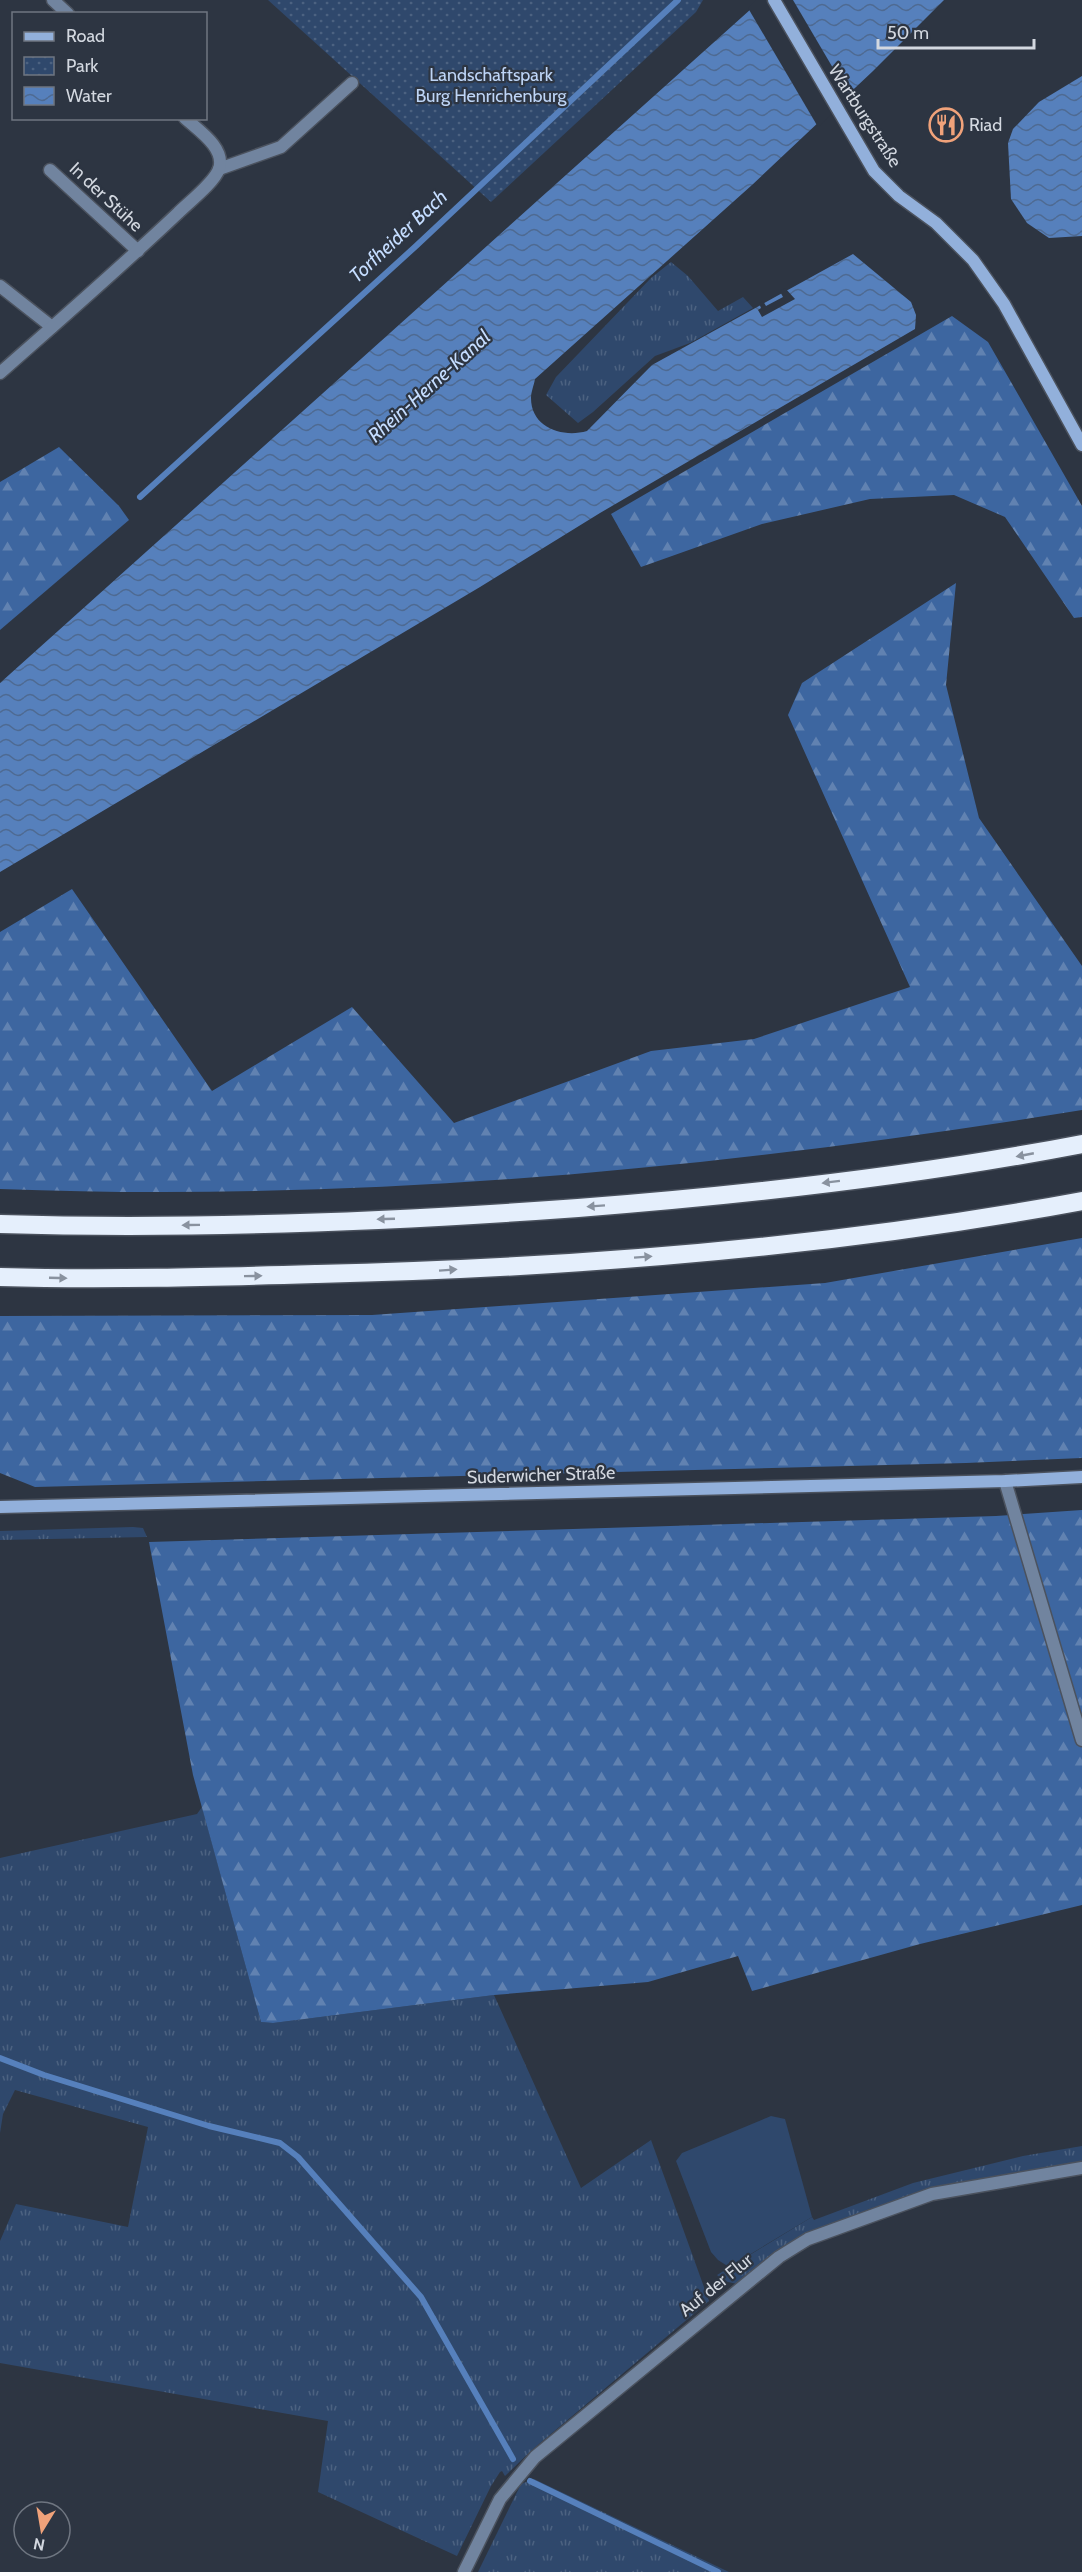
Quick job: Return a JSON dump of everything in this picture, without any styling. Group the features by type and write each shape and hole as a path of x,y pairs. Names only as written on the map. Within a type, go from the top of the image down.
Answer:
{"highway":[{"path":"0,1224 144,1226 294,1223 486,1215 717,1197 983,1163 1082,1144"},
{"path":"0,1277 104,1280 434,1271 715,1252 995,1217 1082,1201"}],"main road":[{"name":"Wartburgstraße","path":"774,0 874,171 899,196 936,223 973,260 1004,304 1082,445"},
{"name":"Suderwicher Straße","path":"0,1507 1005,1481 1082,1477"}],"street":[{"path":"53,0 66,12"},
{"path":"187,120 212,143 219,156 219,169 281,147 352,83"},
{"name":"In der Stühe","path":"0,373 138,251 206,187 219,169"},
{"name":"In der Stühe","path":"50,170 138,251"},
{"path":"0,286 52,327"},
{"path":"1005,1481 1082,1740"},
{"name":"Auf der Flur","path":"464,2572 500,2499 535,2457 779,2257 808,2239 932,2194 1082,2168"}],"green space":[{"name":"Landschaftspark Burg Henrichenburg","path":"268,0 703,0 696,12 491,202"},
{"path":"671,262 688,276 718,311 743,297 753,308 690,343 655,356 578,423 546,395 556,377 651,278"},
{"path":"952,316 988,342 1082,506 1082,617 1074,618 1005,517 954,495 870,499 762,524 641,567 611,514"},
{"path":"59,447 119,506 129,520 0,630 0,482"},
{"path":"956,583 946,685 979,818 1082,966 1082,1110 813,1149 543,1176 272,1191 136,1192 0,1189 0,932 72,889 212,1091 352,1007 454,1123 651,1051 754,1039 910,987 788,715 802,683"},
{"path":"1082,1238 1082,1458 35,1487 0,1473 0,1316 372,1315 825,1283"},
{"path":"1082,1510 1082,1905 920,1944 752,1991 738,1956 648,1982 494,1995 273,2023 261,2022 193,1775 149,1542 996,1516"},
{"path":"143,1528 147,1537 0,1540 0,1531"},
{"path":"202,1807 261,2022 273,2023 494,1995 581,2188 651,2140 709,2301 533,2449 505,2476 502,2471 500,2472 457,2556 318,2492 328,2421 0,2363 0,2241 16,2204 128,2227 148,2127 15,2090 3,2114 0,2133 0,1858 197,1814"},
{"path":"771,2116 785,2119 812,2217 729,2267 711,2252 676,2161 682,2153"},
{"path":"1082,2146 1082,2161 932,2188 803,2235 737,2284 724,2281 717,2275 812,2217 814,2220 913,2183 1023,2156"},
{"path":"534,2479 729,2572 478,2572 521,2484"}],"water":[{"name":"Rhein-Herne-Kanal","path":"761,0 944,0 873,71 752,185 535,379 531,398 536,417 559,432 587,431 652,365 853,254 911,302 916,315 915,329 600,513 480,587 0,872 0,683"},
{"path":"1082,76 1082,236 1049,238 1027,223 1011,199 1008,143 1013,129 1039,102"}],"pier":[{"path":"756,0 793,0 850,97 818,127 748,8"},
{"path":"785,288 795,299 762,317 758,310 761,308 759,303 763,301 766,306 783,297 780,291"}],"waterway":[{"name":"Torfheider Bach","path":"140,497 416,246 678,0"},
{"path":"0,2058 44,2075 209,2126 280,2143 298,2157 421,2297 513,2459"},
{"path":"530,2481 718,2572"}],"place":[{"name":"Riad","path":"946,125"}]}
